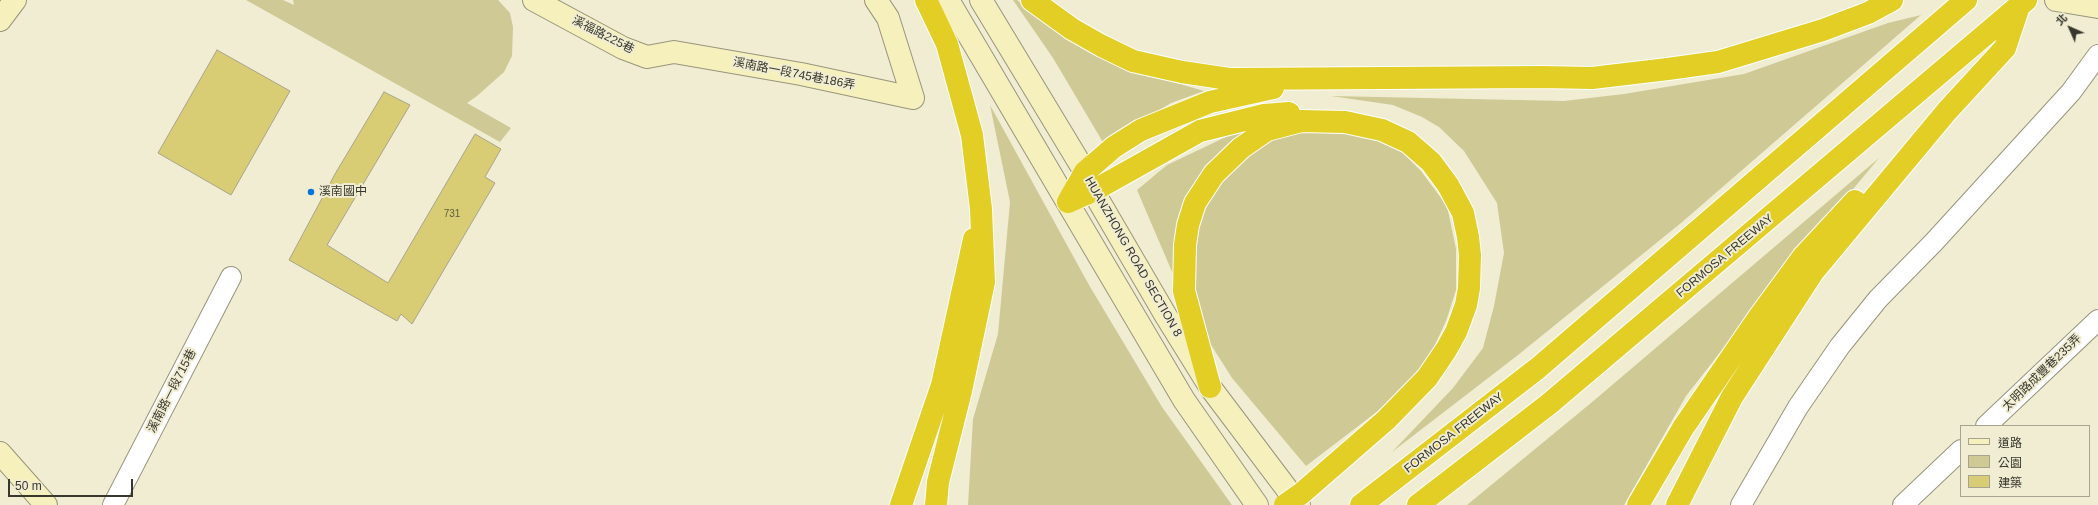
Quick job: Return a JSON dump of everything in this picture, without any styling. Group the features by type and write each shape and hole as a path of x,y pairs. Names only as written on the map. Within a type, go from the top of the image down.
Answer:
{"highway":[{"path":"926,0 947,44 970,128 981,209 984,282 962,391 938,482 936,505"},
{"path":"1032,0 1072,29 1133,61 1182,72 1228,79 1592,78 1668,69 1718,62 1823,30 1868,12 1892,0"},
{"name":"FORMOSA FREEWAY","path":"1361,505 1538,368 1966,0"},
{"path":"1677,505 1732,397 1813,272 1947,111 2005,48 2023,3"},
{"name":"FORMOSA FREEWAY","path":"1418,505 1549,404 2023,3"},
{"path":"1068,202 1089,182 1114,147 1140,130 1210,102 1323,78"},
{"path":"1089,182 1200,131 1264,115 1321,108 1361,114 1382,130 1408,142 1431,162 1448,185 1463,212 1470,256 1469,288 1466,305 1456,332 1427,378 1386,420 1302,493 1285,505"},
{"path":"1638,505 1683,428 1803,257 1871,184 1947,111"},
{"path":"1210,387 1184,291 1185,245 1188,226 1195,203 1201,191 1214,174 1241,148 1267,130 1301,121 1345,122 1382,130"},
{"path":"901,505 942,385 981,209"}],"street":[{"path":"0,20 15,0"},
{"name":"溪福路225巷","path":"534,0 623,48 647,57 674,52"},
{"name":"溪南路一段745巷186弄","path":"674,52 801,74 913,98 888,18 876,0"},
{"path":"948,0 1184,400 1257,505"},
{"name":"HUANZHONG ROAD SECTION 8","path":"982,0 1166,316 1210,387 1299,505"},
{"path":"2056,0 2098,6"},
{"path":"1741,505 1798,407 1840,346 1878,298 1934,242 2071,92 2098,55"},
{"name":"溪南路一段715巷","path":"113,505 231,277"},
{"name":"太明路成豐巷235弄","path":"1987,425 2098,320"},
{"path":"1903,505 1960,451"},
{"path":"0,453 46,505"}],"green space":[{"path":"246,0 283,0 294,5 293,0 498,0 510,13 513,27 512,56 504,72 467,103 511,128 500,142"},
{"path":"1013,0 1017,0 1037,17 1069,36 1149,75 1204,91 1171,103 1104,144 1053,58"},
{"path":"1921,15 1681,223 1518,355 1392,452 1453,388 1483,348 1494,306 1504,253 1497,203 1464,151 1439,127 1422,117 1393,105 1331,96 1564,101 1624,94 1744,74 1888,23"},
{"path":"990,105 1089,285 1162,407 1232,505 968,505 973,419 998,334 1010,202"},
{"path":"1266,124 1233,142 1206,165 1194,184 1175,243 1173,274 1137,190 1167,165 1230,135"},
{"path":"1296,132 1356,134 1383,142 1401,151 1421,171 1447,206 1456,249 1456,290 1446,321 1434,347 1417,373 1387,404 1306,466 1232,378 1203,332 1194,298 1196,240 1202,214 1212,196 1226,177 1257,144"},
{"path":"1879,158 1768,291 1686,396 1624,505 1467,505 1591,403"}],"building":[{"path":"217,50 290,91 231,195 158,153"},
{"path":"384,92 410,105 327,245 388,283 475,134 501,149 485,177 495,183 412,324 401,314 397,321 289,260 335,174"}],"place":[{"name":"溪南國中","path":"311,192"}]}
